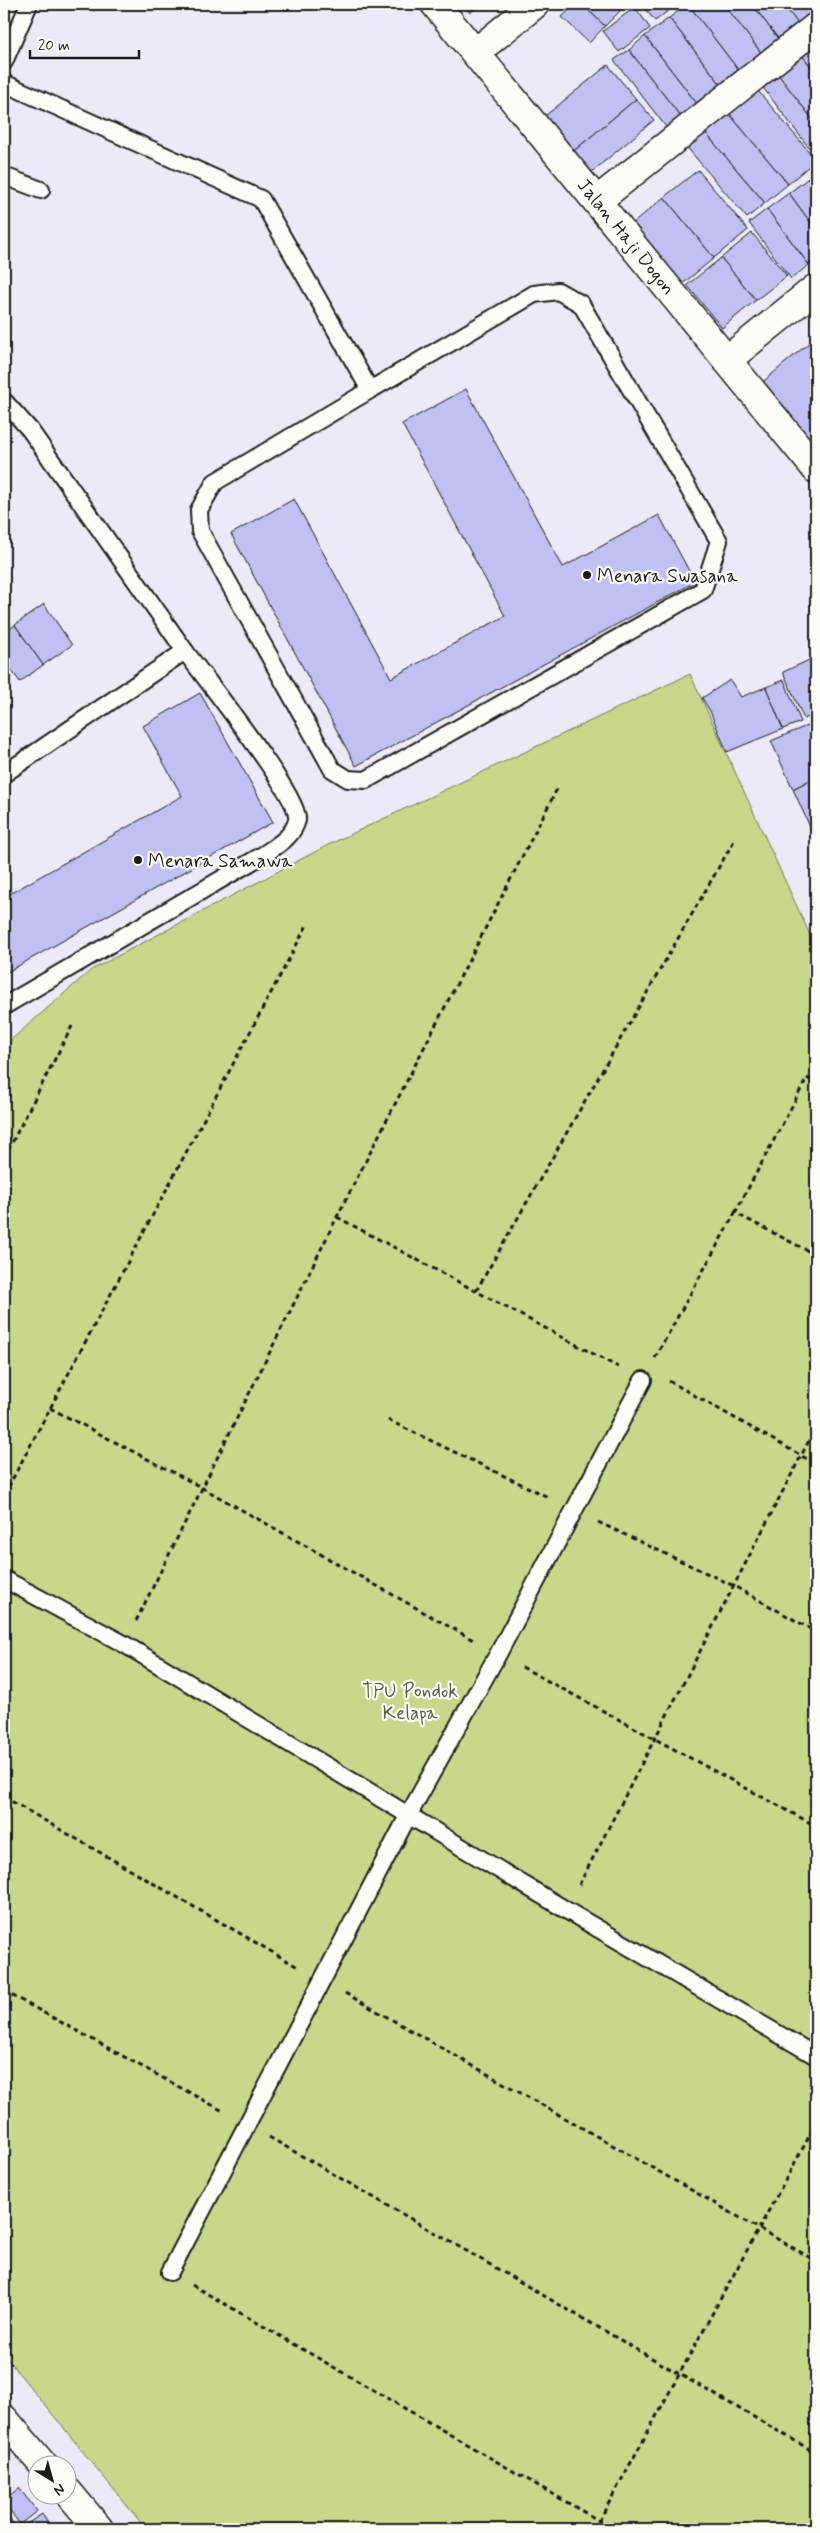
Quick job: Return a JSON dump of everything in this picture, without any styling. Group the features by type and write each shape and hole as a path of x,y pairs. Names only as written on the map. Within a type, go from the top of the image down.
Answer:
{"street":[{"name":"Jalan Haji Dogon","path":"435,4 598,200 816,469"},
{"path":"476,52 535,4"},
{"path":"598,200 816,27"},
{"path":"727,360 816,288"},
{"path":"4,2419 35,2456"},
{"path":"78,2504 99,2529"}],"lane":[{"path":"5,54 29,4"},
{"path":"4,83 261,199 370,390"},
{"path":"4,176 41,190"},
{"path":"558,291 581,304 719,541 703,590 366,780 348,779 332,769 200,531 199,510 215,482 370,390 534,294 558,291"},
{"path":"4,401 30,430 185,651 275,773 296,810 297,820 292,830 282,842 263,855 4,1006"},
{"path":"4,774 185,651"},
{"path":"170,2272 409,1814 498,1654 646,1375"},
{"path":"4,1579 124,1644 566,1910 816,2056"}],"path":[{"path":"124,1644 337,1217 558,787"},
{"path":"476,1291 735,839"},
{"path":"4,1496 307,926"},
{"path":"4,1158 72,1026"},
{"path":"646,1375 736,1213 807,1078 816,1083"},
{"path":"736,1213 816,1255"},
{"path":"337,1217 476,1291 646,1375 816,1464"},
{"path":"50,1408 201,1488 498,1654 816,1826"},
{"path":"388,1420 734,1586 816,1632"},
{"path":"566,1910 816,1427"},
{"path":"4,1798 816,2261"},
{"path":"4,1991 248,2125 816,2454"},
{"path":"599,2521 816,2124"},
{"path":"170,2272 613,2529"}],"green space":[{"name":"TPU Pondok Kelapa","path":"690,674 816,948 816,2529 146,2529 4,2355 4,1046 91,970 328,845"}],"building":[{"path":"462,4 481,4 470,13"},
{"path":"575,4 582,4 605,26 589,43 562,17"},
{"path":"582,4 614,4 620,11 605,26"},
{"path":"641,4 677,4 655,21"},
{"path":"688,4 743,76 725,90 669,18"},
{"path":"688,4 724,4 766,59 743,76"},
{"path":"724,4 752,4 783,45 766,59"},
{"path":"752,4 783,4 803,30 783,45"},
{"path":"783,4 813,4 816,8 816,20 803,30"},
{"path":"635,7 650,28 619,52 603,31"},
{"path":"669,18 725,90 701,109 645,36"},
{"path":"645,36 701,109 684,121 629,50"},
{"path":"816,43 816,73 801,54"},
{"path":"629,50 684,121 670,132 614,60"},
{"path":"801,54 816,73 816,124 777,73"},
{"path":"608,65 636,99 569,155 540,120"},
{"path":"777,73 816,124 816,144 810,149 761,85"},
{"path":"754,86 816,160 788,184 726,110"},
{"path":"636,99 654,120 587,176 569,155"},
{"path":"726,110 788,184 765,203 703,130"},
{"path":"703,130 765,203 747,218 685,145"},
{"path":"698,170 748,230 714,258 664,197"},
{"path":"816,172 816,230 789,193"},
{"path":"789,193 816,230 816,260 809,265 767,209"},
{"path":"664,197 714,258 680,286 630,226"},
{"path":"767,209 809,265 791,279 749,223"},
{"path":"752,233 787,276 756,300 721,258"},
{"path":"721,258 756,300 722,328 687,285"},
{"path":"816,337 816,438 809,444 759,385"},
{"name":"Menara Swasana","path":"466,389 563,567 659,515 695,582 356,766 231,534 294,499 391,678 505,616 402,424"},
{"path":"44,604 72,645 43,665 15,625"},
{"path":"15,625 43,665 20,682 4,660 4,633"},
{"path":"816,657 816,714 804,719 783,672"},
{"path":"730,680 741,697 766,687 783,729 727,752 710,711 702,698"},
{"path":"784,680 801,722 783,729 766,687"},
{"name":"Menara Samawa","path":"200,693 273,822 4,974 4,897 182,796 143,726"},
{"path":"816,722 816,777 793,789 771,741"},
{"path":"816,777 816,824 810,827 793,789"},
{"path":"816,824 816,841 810,827"},
{"path":"19,2488 28,2500 28,2506 33,2506 37,2511 20,2524 4,2504 4,2500"},
{"path":"4,2509 14,2526 8,2529 4,2529"},
{"path":"42,2514 52,2529 19,2529"}],"place":[{"name":"Menara Swasana","path":"587,575"},
{"name":"Menara Samawa","path":"138,860"}]}
